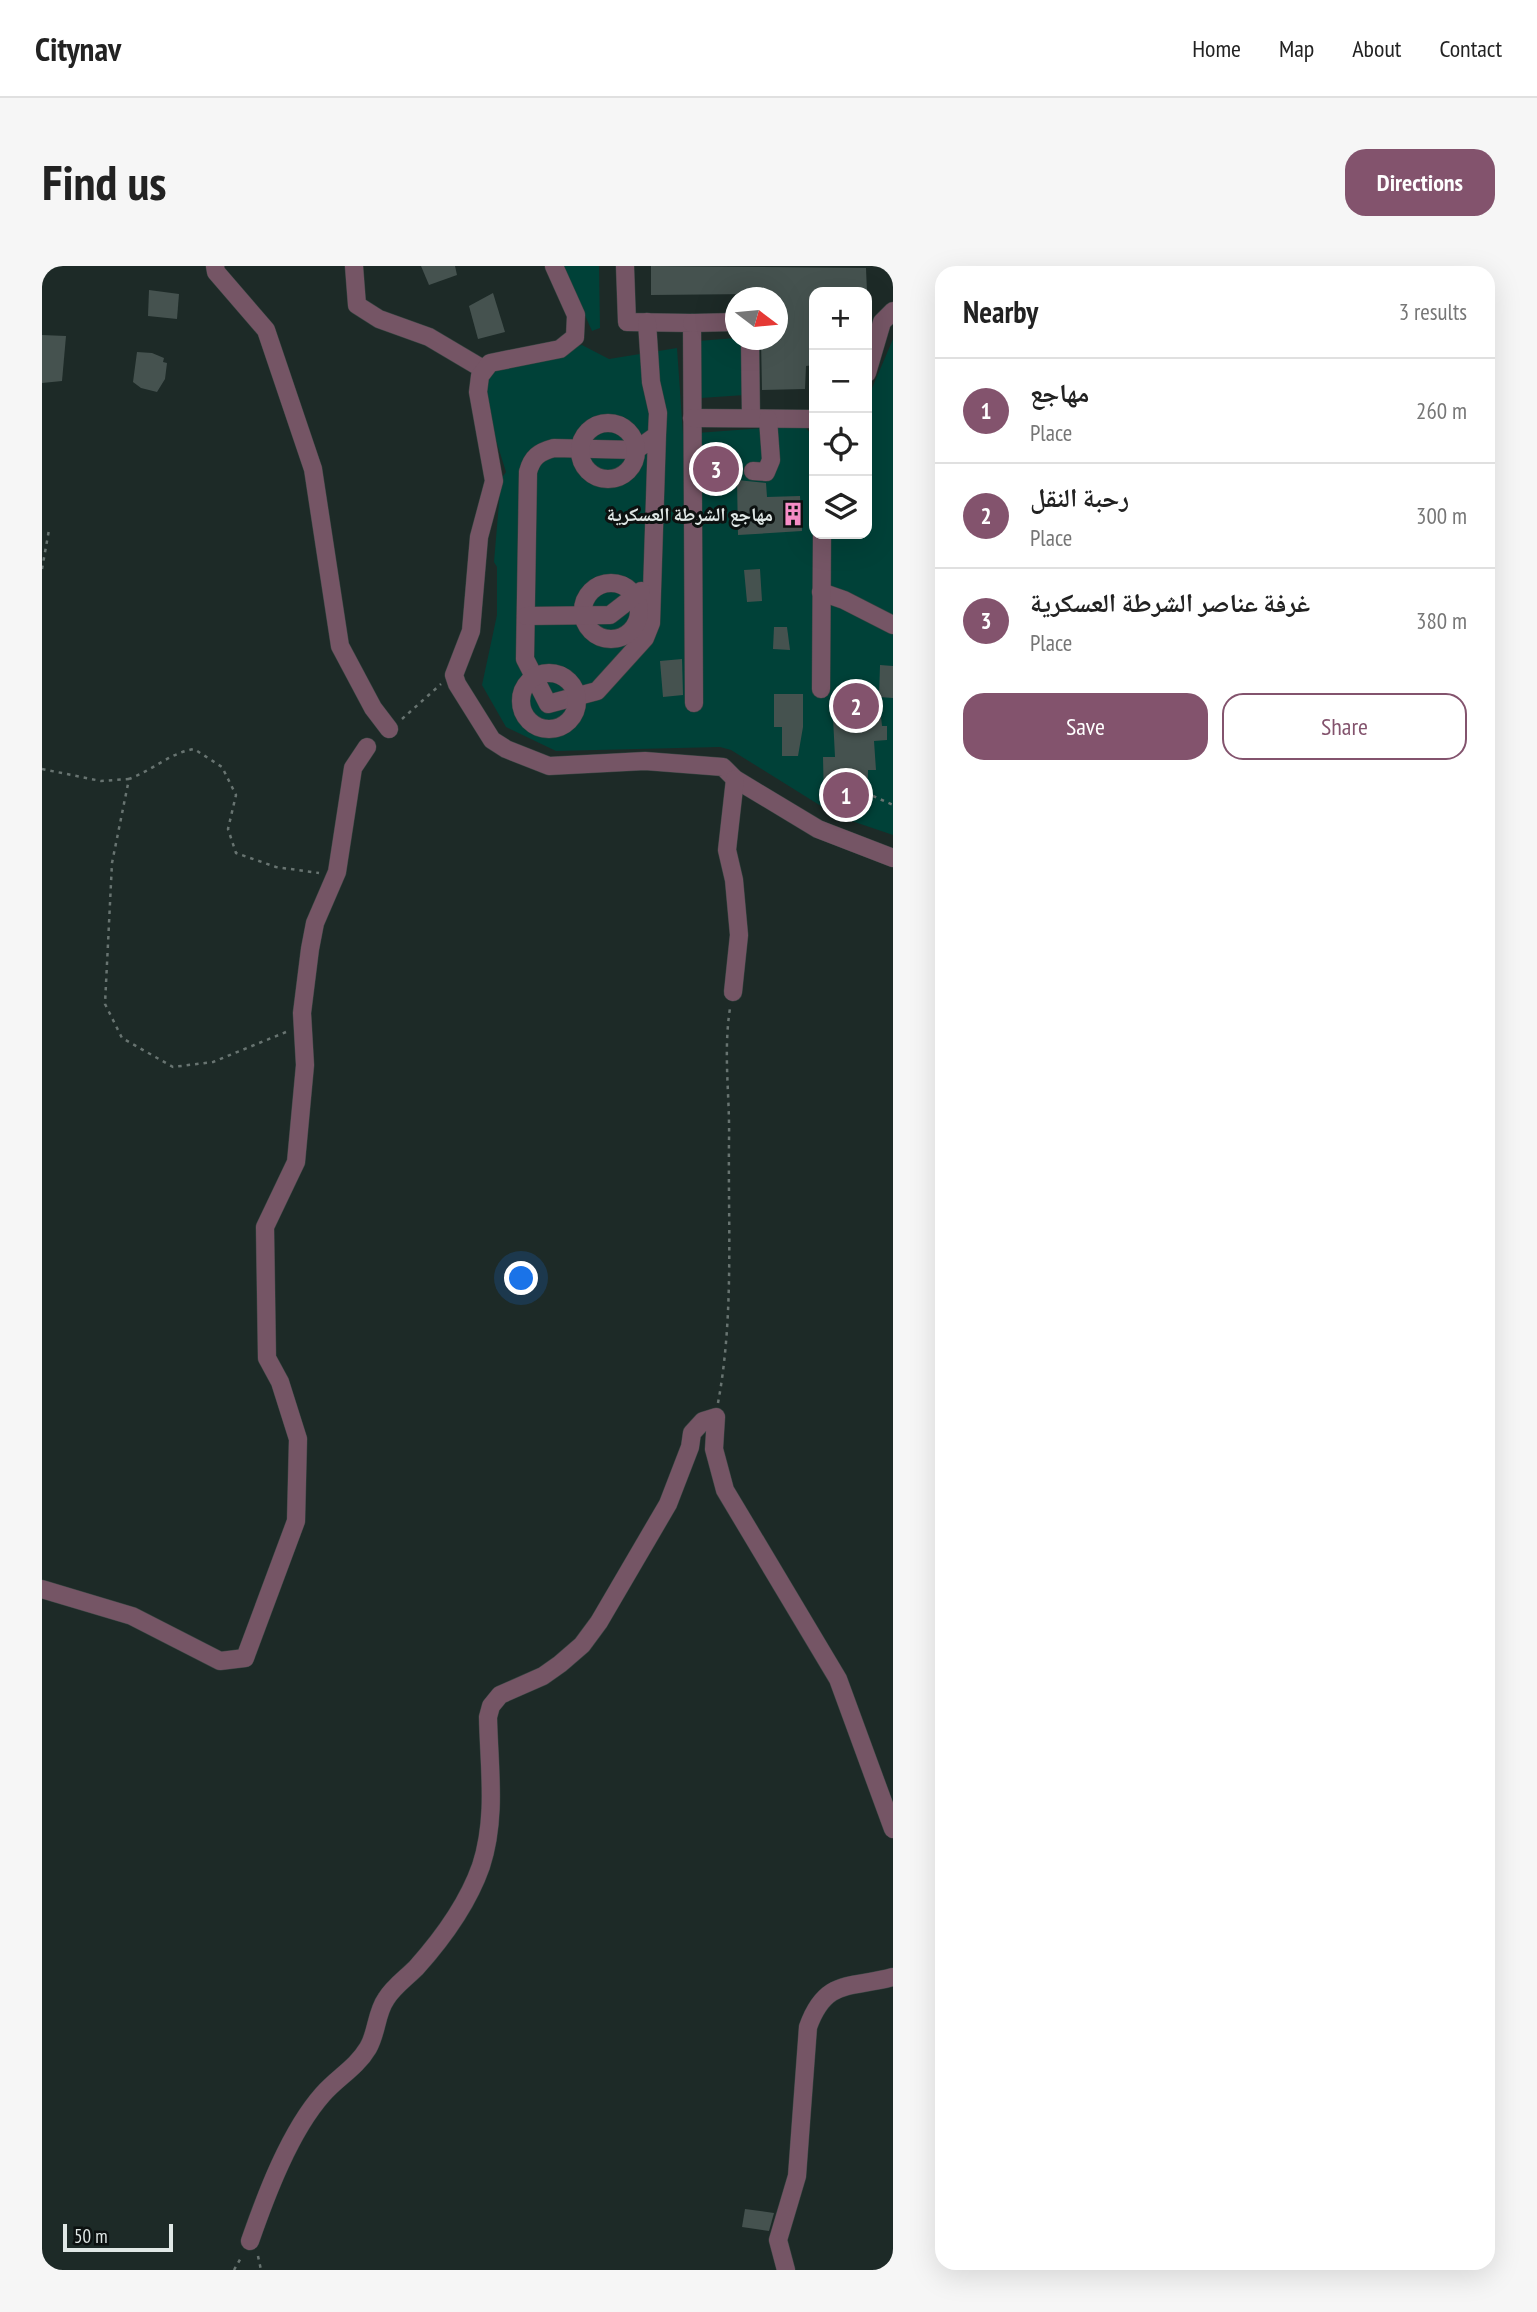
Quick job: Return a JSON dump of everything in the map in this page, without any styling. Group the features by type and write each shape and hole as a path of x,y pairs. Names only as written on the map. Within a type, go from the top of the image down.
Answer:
{"street":[{"path":"215,266 216,272 266,330 313,469 340,646 373,708 389,729"},
{"path":"354,266 357,304 379,319 429,337 483,369"},
{"path":"554,266 576,315 575,337 559,349 502,358 483,369 478,392 494,481 479,537 471,631 454,675 492,740 506,749 550,766 645,761 723,767 735,779 818,829 893,858"},
{"path":"625,266 627,322 725,322"},
{"path":"872,356 882,322 893,311"},
{"path":"647,323 651,382 658,413 651,623 645,638 606,684 597,691 577,698 548,704 525,659 527,472 531,462 543,451 554,448 581,451 636,450 657,435"},
{"path":"692,323 694,703"},
{"path":"751,350 759,419 771,460 766,472 753,471"},
{"path":"692,418 809,419"},
{"path":"607,422 621,425 627,430 636,450 633,464 623,475 609,479 594,475 584,466 581,451 583,437 593,426 607,422"},
{"path":"821,689 822,539"},
{"path":"526,616 610,615 635,597 653,578"},
{"path":"610,583 624,586 635,597 639,610 636,625 626,635 611,640 597,636 587,626 583,615 586,598 596,587 610,583"},
{"path":"821,592 845,600 893,625"},
{"path":"544,673 559,674 571,682 577,698 576,710 568,723 555,729 540,728 528,720 521,706 523,692 534,678 544,673"},
{"path":"42,1589 132,1616 220,1661 245,1658 296,1521 298,1439 280,1382 267,1357 265,1227 296,1162 305,1065 302,1025 315,923 335,876 353,768 367,747"},
{"path":"733,992 740,935 734,880 727,850 735,779"},
{"path":"250,2241 278,2172 308,2116 322,2094 358,2063 369,2046 386,1998 416,1968 466,1900 481,1866 488,1836 492,1791 488,1717 491,1706 500,1695 543,1676 560,1664 582,1645 600,1622 668,1504 692,1433 703,1420 716,1417 714,1449 725,1490 838,1679 893,1829"},
{"path":"786,2270 778,2240 798,2165 807,2027 817,2005 836,1988 893,1977"}],"path":[{"path":"42,569 49,530"},
{"path":"389,729 428,692 454,675"},
{"path":"42,769 101,781 129,779 161,765 175,752 194,749 222,767 236,795 228,829 236,853 276,867 335,876"},
{"path":"129,779 112,863 105,1004 122,1038 173,1067 213,1062 302,1025"},
{"path":"873,796 893,805"},
{"path":"716,1417 722,1385 727,1280 729,1141 725,1074 726,1037 733,992"}],"green space":[{"path":"563,266 599,266 600,328 592,331"},
{"path":"725,339 725,350 743,350 745,395 701,398 698,341"},
{"path":"893,339 893,835 837,816 731,750 720,747 556,751 506,727 482,685 497,615 497,567 494,562 501,479 506,472 479,386 492,366 582,345 609,359 677,348 683,434 803,425 809,432 809,539 872,539 872,388"}],"building":[{"path":"421,266 455,266 457,275 429,285"},
{"path":"651,266 866,268 867,287 809,287 809,366 806,366 805,389 762,390 761,350 788,350 788,287 725,287 725,294 651,295"},
{"path":"149,290 179,294 177,319 148,316"},
{"path":"493,293 505,332 478,339 469,306"},
{"path":"42,335 66,336 62,381 42,383"},
{"path":"137,352 152,353 164,358 163,362 167,363 165,379 157,392 141,388 133,382"},
{"path":"707,455 726,455 726,483 706,482"},
{"path":"737,480 766,483 767,497 800,496 802,531 738,535"},
{"name":"مهاجع الشرطة العسكرية","path":"760,569 762,601 747,602 744,570"},
{"path":"774,627 787,627 790,650 773,649"},
{"path":"682,659 683,695 663,697 660,661"},
{"path":"880,665 893,666 893,698 879,697"},
{"path":"774,694 803,694 803,727 798,756 782,756 782,727 774,727"},
{"path":"879,697 882,726 887,726 887,740 874,741 876,770 868,770 867,803 824,802 823,757 835,757 832,698"},
{"path":"745,2209 774,2213 769,2231 742,2227"}],"place":[{"name":"غرفة عناصر الشرطة العسكرية","path":"716,469"},
{"name":"مهاجع الشرطة العسكرية","path":"793,514"},
{"name":"رحبة النقل","path":"856,706"},
{"name":"مهاجع","path":"846,795"}]}
